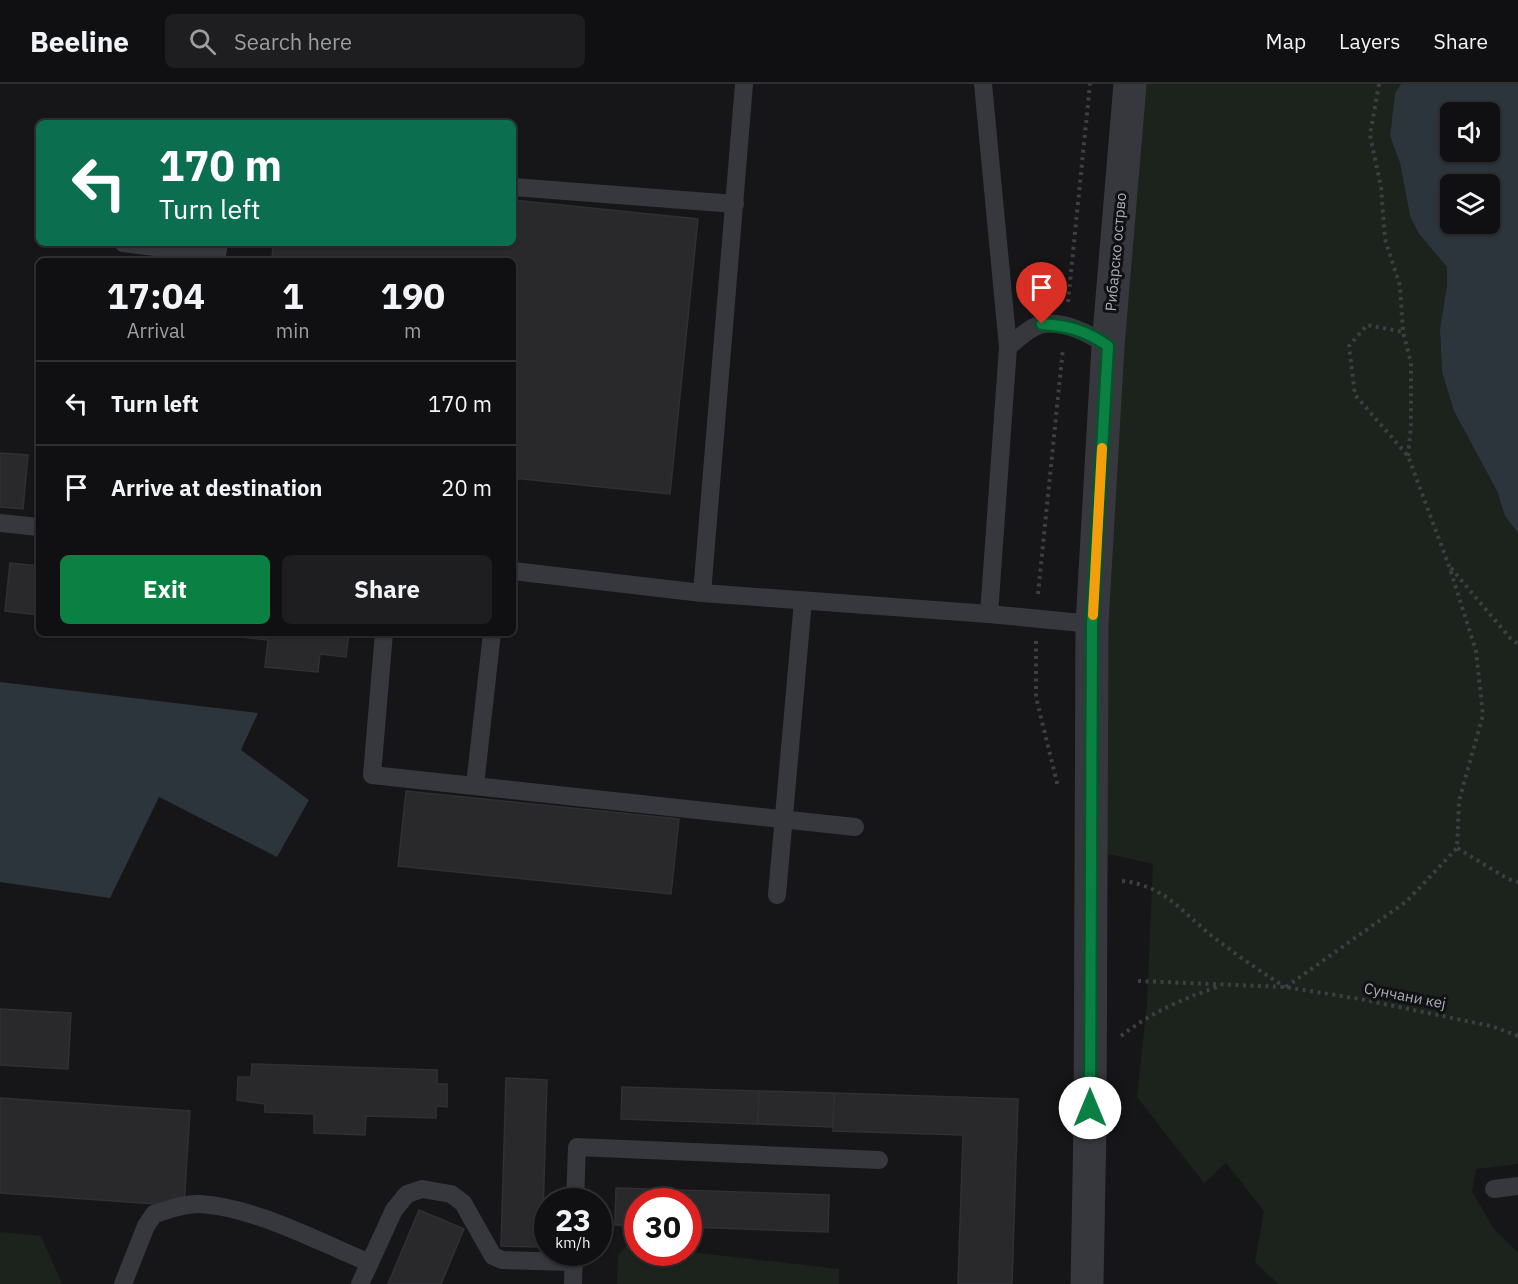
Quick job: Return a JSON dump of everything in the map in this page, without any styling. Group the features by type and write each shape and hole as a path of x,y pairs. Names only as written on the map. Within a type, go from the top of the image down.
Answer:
{"street":[{"name":"Рибарско острво","path":"1087,1284 1092,624 1108,346 1130,84"}],"lane":[{"path":"702,593 744,84"},
{"path":"983,84 1008,347 989,614"},
{"path":"516,187 735,204"},
{"path":"146,246 217,255 218,246"},
{"path":"1008,347 1042,324 1066,326 1090,333 1108,346"},
{"path":"0,523 36,527"},
{"path":"516,571 702,593 989,614 1092,624"},
{"path":"777,895 803,601"},
{"path":"384,636 372,775 855,827"},
{"path":"475,785 492,636"},
{"path":"576,1188 577,1148 879,1160"},
{"path":"1494,1189 1518,1186"},
{"path":"360,1284 394,1210 406,1194 422,1189 451,1194 463,1203 493,1256 502,1260 534,1259"},
{"path":"123,1284 146,1226 154,1214 197,1204 261,1218 370,1263"},
{"path":"573,1266 573,1284"}],"path":[{"path":"1379,84 1370,135 1381,187 1385,239 1400,286 1403,332 1411,363 1411,426 1408,456"},
{"path":"1091,878 1139,882 1174,901 1212,936 1285,987 1407,901 1458,848 1459,801 1484,716 1476,651 1449,566 1408,456 1355,395 1349,346 1367,325 1403,332"},
{"path":"1449,566 1510,638 1518,644"},
{"path":"1458,848 1508,879 1518,882"},
{"name":"Сунчани кеј","path":"1138,981 1285,987 1360,999 1491,1026 1518,1036"},
{"path":"1090,1070 1121,1036 1146,1017 1181,1000 1221,986"}],"shaded area":[{"path":"1144,84 1401,84 1395,93 1390,136 1400,163 1410,216 1419,234 1447,267 1447,285 1440,329 1442,372 1454,411 1497,491 1505,516 1518,533 1518,1164 1476,1169 1472,1192 1494,1229 1518,1253 1518,1284 1278,1284 1255,1262 1264,1211 1226,1163 1204,1183 1137,1097 1147,1004 1153,864 1114,855 1092,854 1093,698"},
{"path":"1401,84 1518,84 1518,533 1505,516 1497,491 1454,411 1442,372 1440,329 1447,285 1447,267 1419,234 1410,216 1400,163 1390,136 1395,93"},
{"path":"0,682 258,713 241,750 309,800 277,857 159,797 110,898 0,882"},
{"path":"0,1233 41,1236 62,1284 0,1284"},
{"path":"624,1248 624,1266 702,1266 702,1253 839,1269 839,1284 617,1284 618,1255"}],"building":[{"path":"516,200 698,219 670,494 516,478 516,258 272,258 273,246 516,246"},
{"path":"0,453 28,455 23,509 0,507"},
{"path":"10,563 36,566 36,615 5,611"},
{"path":"231,636 349,636 346,657 320,654 318,672 265,667 268,640"},
{"path":"406,791 679,819 671,894 398,866"},
{"path":"0,1009 71,1013 68,1069 0,1065"},
{"path":"252,1064 437,1070 437,1084 447,1084 447,1107 436,1106 436,1118 366,1116 365,1135 314,1133 314,1114 265,1112 265,1104 237,1100 238,1077 251,1077"},
{"path":"506,1078 547,1080 544,1188 534,1188 534,1247 501,1246"},
{"path":"622,1087 759,1091 758,1124 621,1119"},
{"path":"759,1091 834,1093 833,1127 758,1124"},
{"path":"834,1093 1018,1099 1012,1284 958,1284 963,1135 833,1131"},
{"path":"0,1098 190,1111 184,1206 0,1193"},
{"path":"616,1188 624,1188 624,1225 615,1225"},
{"path":"702,1191 829,1195 828,1232 702,1228"},
{"path":"419,1210 464,1229 441,1284 388,1284"}],"slow traffic":[{"path":"1093,615 1102,448"}],"route":[{"path":"1042,324 1066,326 1090,333 1108,346 1092,624 1090,1108"}]}
